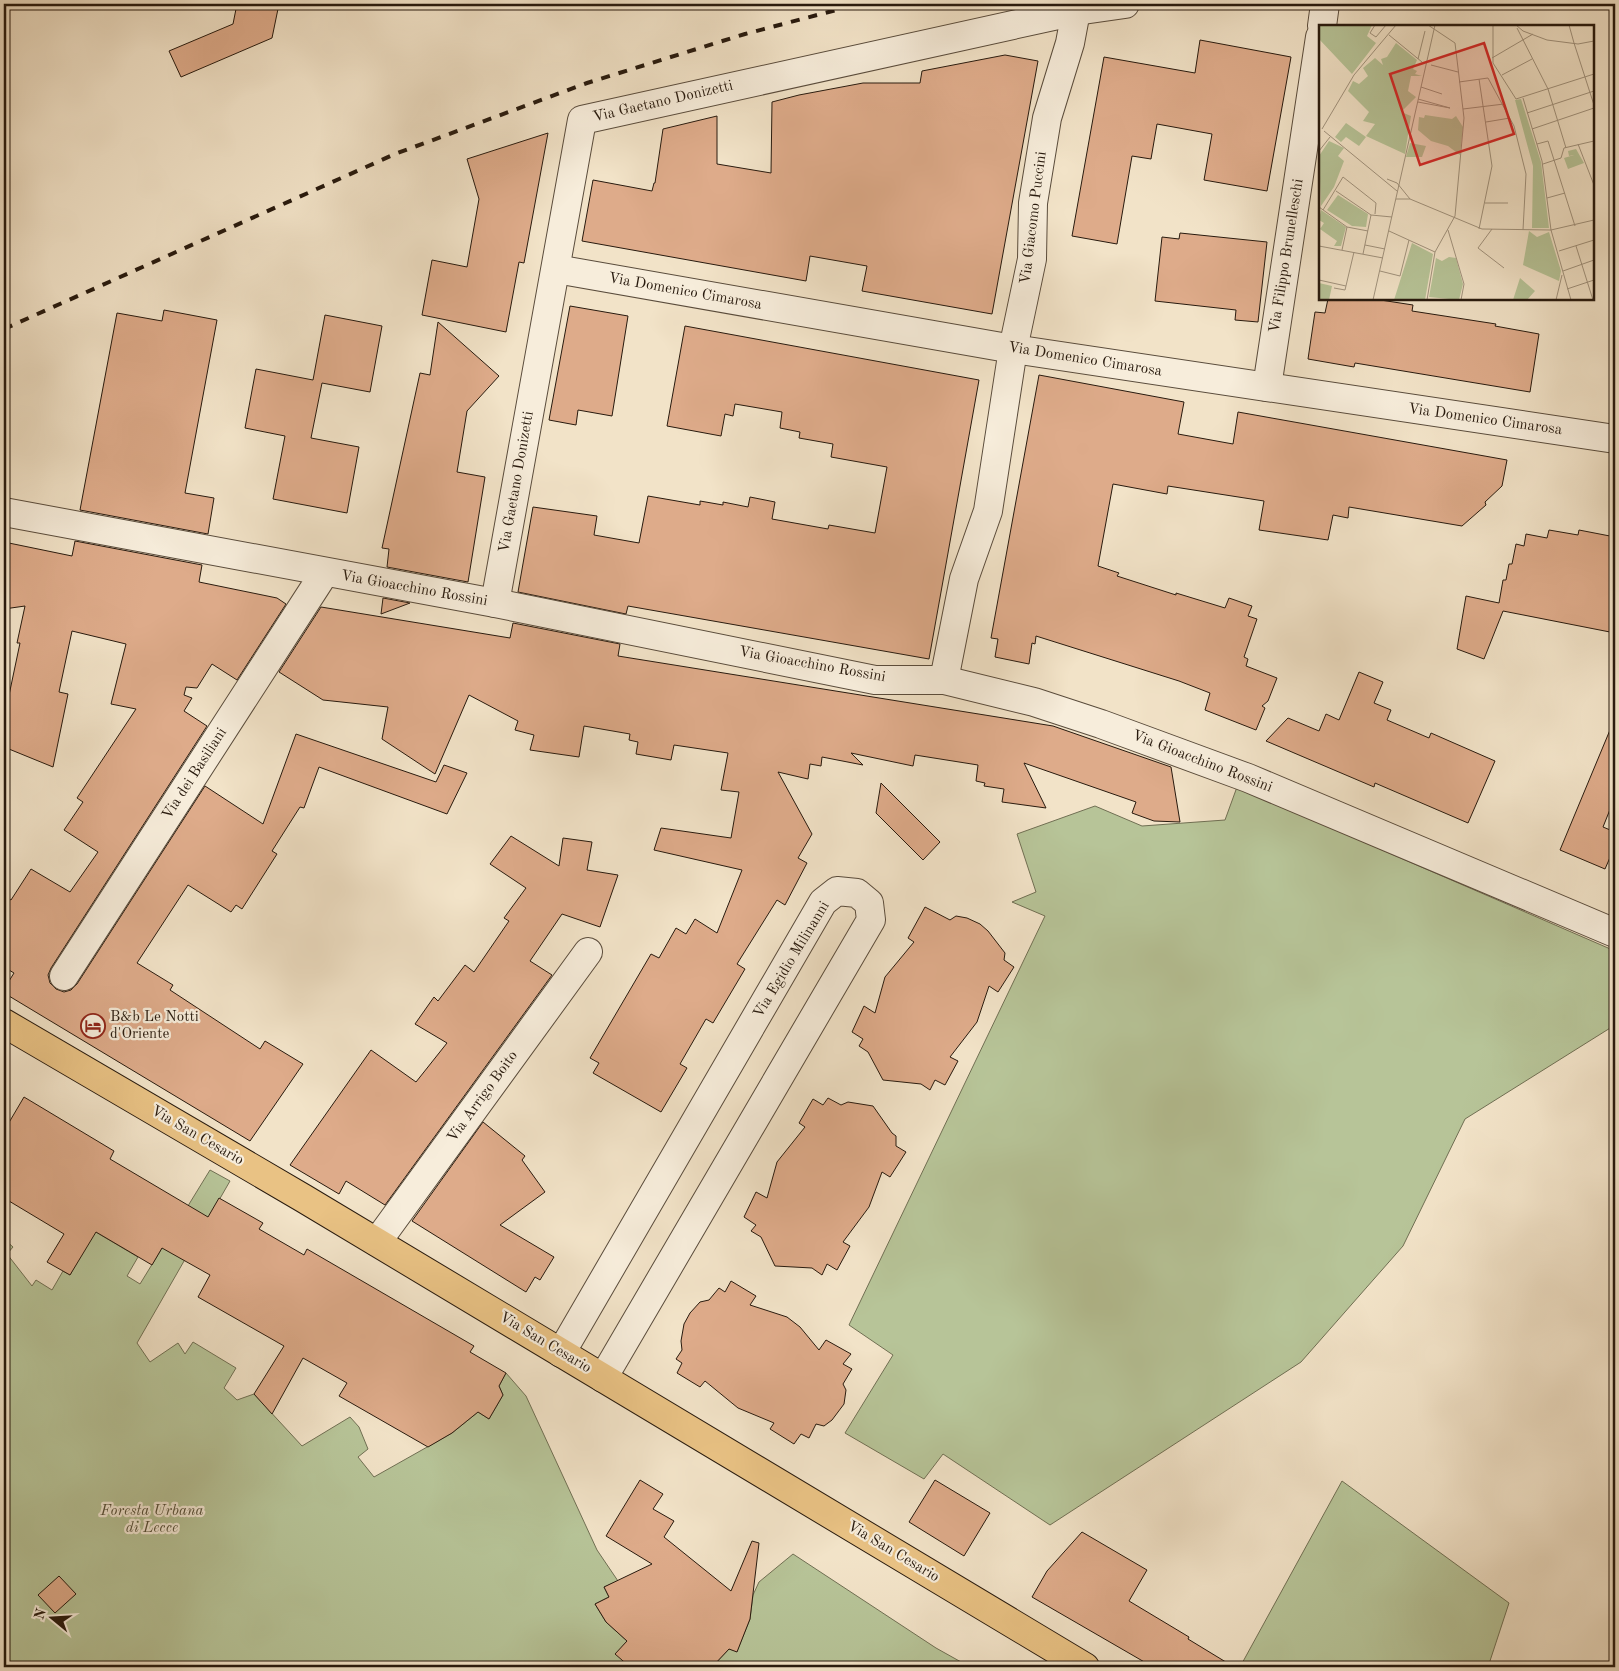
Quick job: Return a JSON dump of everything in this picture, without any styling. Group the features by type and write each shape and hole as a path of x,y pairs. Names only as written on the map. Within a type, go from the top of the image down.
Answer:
{"main road":[{"name":"Via San Cesario","path":"4,1023 377,1242 1085,1667"}],"street":[{"path":"1076,11 1125,4"},
{"path":"1322,25 1325,4"},
{"name":"Via Gaetano Donizetti","path":"495,603 582,120 1076,11"},
{"name":"Via Giacomo Puccini","path":"944,680 964,579 988,511 1013,349 1032,259 1033,203 1047,118 1070,43 1076,11"},
{"name":"Via Filippo Brunelleschi","path":"1267,387 1319,44"},
{"name":"Via Domenico Cimarosa","path":"556,269 1013,349 1615,439"},
{"name":"Via Gioacchino Rossini","path":"4,512 495,603 875,680 944,680 1034,702 1101,724 1248,778 1615,933"},
{"name":"Via dei Basiliani","path":"64,976 325,572"},
{"name":"Via Egidio Milinanni","path":"561,1352 824,902 837,891 857,893 869,903 871,920 603,1378"},
{"name":"Via Arrigo Boito","path":"377,1242 588,952"}],"green space":[{"path":"1237,787 1615,951 1615,1025 1465,1119 1403,1246 1301,1362 1050,1525 943,1454 924,1479 845,1433 893,1355 849,1325 1045,916 1012,902 1036,892 1017,834 1095,806 1142,826 1225,820"},
{"name":"Foresta Urbana di Lecce","path":"210,1170 230,1181 137,1343 150,1362 178,1343 185,1354 193,1342 236,1368 224,1388 237,1400 254,1394 302,1446 350,1417 359,1427 368,1449 358,1457 374,1477 452,1433 478,1412 489,1419 503,1395 499,1386 506,1373 526,1396 597,1550 618,1581 604,1587 609,1597 595,1604 606,1622 627,1641 616,1654 630,1667 4,1667 4,1239 13,1247 7,1254 32,1286 36,1280 52,1290 63,1271 70,1275 94,1231 138,1257 127,1276 140,1284"},
{"path":"1342,1481 1509,1603 1488,1667 1240,1667"},
{"path":"793,1554 936,1648 970,1667 712,1667 729,1649 737,1651 750,1619 753,1595 759,1582"}],"building":[{"path":"237,4 279,4 272,38 181,77 169,51 233,24"},
{"path":"1200,40 1291,57 1267,191 1204,180 1212,134 1157,124 1151,159 1132,156 1117,244 1072,236 1104,57 1195,73"},
{"path":"1005,55 1038,61 992,314 862,291 867,266 810,256 806,281 582,241 593,180 652,191 655,183 663,129 717,116 717,164 771,173 772,102 863,83 920,83 922,71"},
{"path":"548,133 524,263 519,262 506,332 422,315 432,260 467,267 479,199 467,159"},
{"path":"1180,233 1267,242 1258,322 1235,320 1236,310 1155,301 1162,237 1179,239"},
{"path":"1328,300 1380,300 1413,305 1412,311 1496,324 1495,326 1539,334 1530,392 1355,363 1354,367 1308,359 1315,312 1325,313"},
{"path":"570,306 628,316 612,416 578,410 576,425 549,420"},
{"path":"164,310 217,320 185,493 214,498 208,534 80,510 117,313 162,321"},
{"path":"325,315 382,326 370,392 322,383 311,438 359,447 347,513 273,499 285,436 245,428 256,369 313,380"},
{"path":"438,322 499,376 467,411 457,472 485,477 468,582 387,567 389,549 382,548 420,373 430,375"},
{"path":"685,326 979,380 929,659 628,606 626,614 518,592 533,507 597,516 594,535 639,543 648,496 700,505 700,501 723,505 723,502 748,507 750,497 775,502 772,519 828,529 829,525 875,533 887,467 831,457 833,444 799,438 800,432 780,428 782,412 735,404 733,416 725,414 721,436 667,426"},
{"path":"1039,375 1184,402 1178,434 1233,444 1238,412 1507,460 1502,486 1485,502 1486,505 1462,526 1349,507 1348,518 1333,515 1328,540 1259,530 1264,501 1168,486 1167,494 1113,484 1098,566 1119,573 1117,576 1225,608 1229,598 1252,606 1248,616 1257,619 1244,657 1248,659 1246,666 1277,678 1268,701 1262,706 1265,708 1256,730 1205,710 1210,693 1179,681 1036,636 1035,644 1032,643 1029,664 995,657 998,639 991,638"},
{"path":"1549,530 1578,535 1579,530 1615,537 1615,633 1503,611 1484,659 1457,649 1466,596 1499,603 1503,580 1506,580 1509,564 1512,564 1516,544 1524,546 1526,534 1547,538"},
{"path":"75,541 202,565 199,582 277,598 286,604 237,680 212,664 197,688 186,687 184,695 192,698 184,711 207,726 51,968 48,975 50,983 56,989 64,992 71,990 77,984 205,786 263,824 296,734 436,782 444,765 467,773 447,814 319,767 304,808 300,807 272,851 277,854 242,909 236,905 231,912 188,885 137,963 173,985 170,990 260,1049 265,1041 303,1064 250,1141 4,993 4,989 14,973 4,967 4,896 11,900 31,869 70,892 98,852 64,830 83,802 77,798 136,709 111,704 126,644 72,631 59,692 68,694 53,767 4,747 4,719 20,643 17,643 25,606 4,609 4,542 72,556"},
{"path":"383,598 410,603 381,614"},
{"path":"321,607 510,638 513,623 620,644 618,656 1053,726 1171,767 1180,822 1154,821 1132,813 1136,802 1024,763 1046,808 1002,802 1004,789 984,786 985,783 976,781 978,765 915,755 913,766 851,753 863,765 822,757 821,766 810,764 808,779 778,772 812,834 798,858 807,863 785,905 777,900 737,964 745,969 713,1023 706,1019 680,1064 687,1068 661,1112 593,1073 599,1063 590,1058 651,954 659,958 676,928 686,934 695,919 717,933 742,870 654,850 661,828 731,838 739,792 721,790 728,753 674,745 671,760 636,754 638,742 629,740 630,734 584,726 579,757 530,750 534,735 515,730 518,721 469,695 435,774 382,739 388,707 323,700 279,672"},
{"path":"1359,672 1383,682 1374,703 1391,710 1387,720 1429,738 1431,733 1495,761 1468,823 1375,783 1374,787 1266,741 1288,718 1319,731 1326,714 1339,720"},
{"path":"1615,718 1615,797 1603,827 1615,832 1615,846 1605,869 1560,850"},
{"path":"881,783 940,842 923,860 876,813"},
{"path":"511,836 559,866 563,838 592,842 587,870 618,875 600,927 562,914 530,961 552,975 385,1205 346,1181 339,1194 290,1165 371,1050 416,1082 447,1043 415,1024 434,997 438,1001 465,965 474,972 509,921 504,918 526,888 490,864"},
{"path":"925,907 950,920 956,916 967,918 980,924 1005,953 1004,960 1014,967 998,992 989,986 977,1022 950,1057 958,1061 945,1085 935,1080 930,1090 921,1084 883,1080 868,1052 859,1046 863,1039 852,1032 864,1006 875,1013 885,977 914,942 908,938"},
{"path":"24,1097 114,1151 110,1159 208,1217 219,1198 263,1223 259,1229 304,1255 307,1249 474,1346 470,1352 506,1373 499,1386 503,1395 489,1419 478,1412 452,1433 428,1447 339,1396 347,1383 303,1358 272,1414 254,1394 284,1346 198,1297 210,1275 162,1248 152,1265 96,1232 70,1275 47,1262 64,1234 4,1198 4,1131"},
{"path":"828,1098 841,1105 848,1102 873,1106 896,1136 896,1146 906,1152 890,1177 882,1172 869,1207 843,1242 850,1246 837,1270 827,1264 822,1275 812,1268 775,1266 761,1237 751,1231 756,1225 744,1217 756,1192 767,1198 777,1162 805,1127 799,1123 813,1099 823,1105"},
{"path":"483,1122 525,1156 522,1160 545,1192 500,1225 554,1257 540,1280 535,1277 526,1292 412,1221"},
{"path":"731,1281 756,1296 750,1305 787,1317 800,1327 819,1350 826,1340 851,1354 843,1364 852,1369 843,1384 846,1390 844,1404 832,1420 824,1426 816,1424 809,1438 801,1434 794,1444 770,1429 774,1423 738,1408 705,1381 700,1387 677,1373 682,1363 676,1359 682,1350 681,1341 684,1324 690,1313 700,1302 709,1300 719,1288 725,1292"},
{"path":"640,1480 663,1494 653,1509 674,1521 664,1537 731,1591 752,1541 759,1543 750,1619 737,1652 729,1649 712,1667 630,1667 615,1654 627,1641 606,1622 595,1604 609,1597 604,1587 652,1564 606,1536"},
{"path":"935,1480 990,1513 964,1556 909,1522"},
{"path":"1082,1532 1147,1570 1129,1601 1234,1667 1153,1667 1032,1597 1047,1571"},
{"path":"59,1576 76,1594 55,1613 38,1595"}],"railway":[{"path":"4,329 395,154 587,83 745,34 859,4"}],"place":[{"name":"B&b Le Notti d'Oriente","path":"93,1026"}]}
